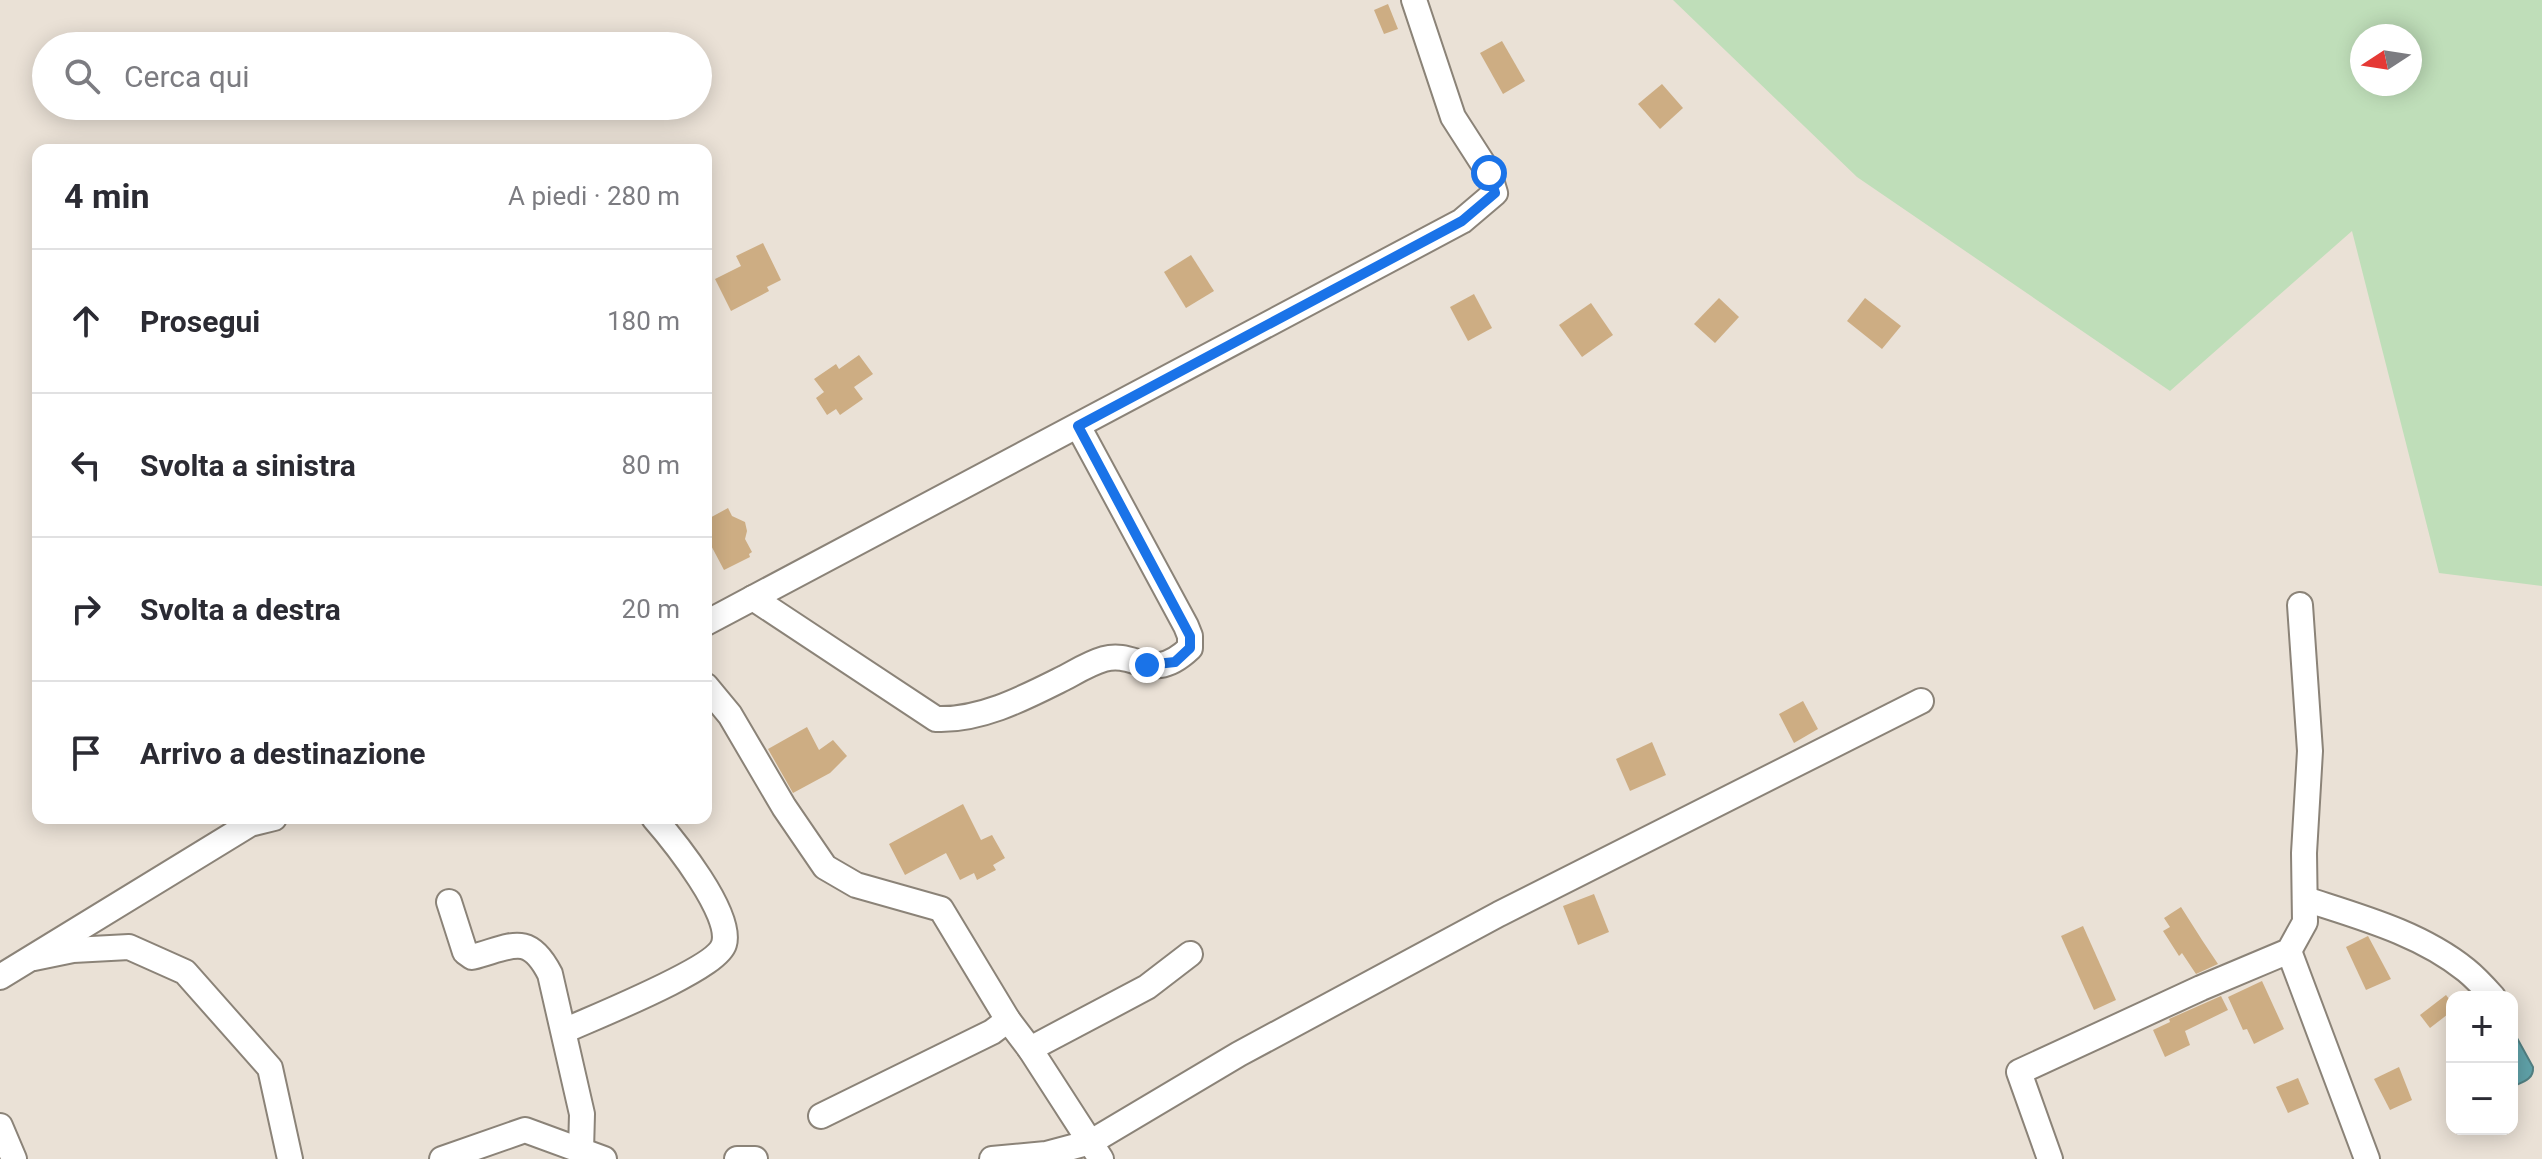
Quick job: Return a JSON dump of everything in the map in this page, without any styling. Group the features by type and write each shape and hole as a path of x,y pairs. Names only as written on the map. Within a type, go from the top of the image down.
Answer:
{"street":[{"path":"712,620 1462,221 1495,193 1489,173 1453,117 1414,0"},
{"path":"753,598 936,719 956,720 1022,699 1107,658 1147,665 1175,662 1190,648 1186,626 1078,426"},
{"path":"2050,1159 2019,1072 2289,951 2305,922 2304,853 2310,751 2300,605"},
{"path":"712,693 730,715 784,807 825,867 856,885 941,909 1008,1020 1096,1151"},
{"path":"992,1159 1096,1151 1239,1054 1499,914 1921,701"},
{"path":"34,958 52,943 250,824"},
{"path":"564,1031 673,982 721,952 725,941 721,918 685,858 659,824"},
{"path":"2305,899 2403,932 2433,947 2468,971 2487,991"},
{"path":"449,902 465,952 472,957 520,945 540,954 550,974 592,1155"},
{"path":"2,968 73,950 129,947 185,972 270,1068 290,1159"},
{"path":"2289,951 2367,1159"},
{"path":"1030,1049 1147,987 1190,954"},
{"path":"821,1116 992,1032 1008,1020"},
{"path":"0,1126 14,1159"},
{"path":"442,1159 525,1130 592,1155"},
{"path":"737,1159 755,1159"}],"green space":[{"path":"1673,0 2542,0 2542,586 2439,573 2352,231 2170,391 1857,177"}],"water":[{"path":"2518,1040 2533,1067 2529,1078 2518,1084"}],"building":[{"path":"1388,4 1398,29 1384,34 1374,10"},
{"path":"1502,41 1525,81 1503,94 1480,53"},
{"path":"1662,84 1683,108 1660,129 1638,104"},
{"path":"763,243 781,280 767,287 769,291 731,311 715,279 741,266 736,256"},
{"path":"1191,255 1214,291 1186,308 1164,272"},
{"path":"1474,294 1492,328 1468,341 1450,307"},
{"path":"1719,298 1739,317 1715,343 1694,324"},
{"path":"1865,298 1901,326 1882,349 1847,321"},
{"path":"1591,303 1613,335 1582,357 1559,325"},
{"path":"859,355 873,374 854,387 863,399 840,415 836,409 827,415 816,398 824,392 814,379 836,364 839,369"},
{"path":"728,508 732,516 745,522 745,539 752,552 750,557 724,570 712,547 712,517"},
{"path":"1803,701 1818,729 1794,743 1779,714"},
{"path":"807,727 819,750 833,740 847,756 830,773 793,793 768,749"},
{"path":"1652,742 1666,775 1630,791 1616,759"},
{"path":"963,804 981,840 992,835 1005,858 993,865 996,870 977,880 974,873 960,880 946,853 905,875 889,844"},
{"path":"1594,894 1609,932 1578,945 1563,906"},
{"path":"2181,907 2218,964 2196,974 2182,953 2179,956 2163,931 2170,927 2164,918"},
{"path":"2083,926 2116,1000 2094,1010 2061,936"},
{"path":"2368,936 2391,979 2366,990 2346,947"},
{"path":"2262,981 2284,1029 2254,1044 2247,1029 2243,1030 2228,997"},
{"path":"2446,995 2446,1016 2430,1028 2420,1015"},
{"path":"2221,996 2228,1010 2185,1031 2190,1045 2165,1057 2153,1030 2170,1022 2169,1019"},
{"path":"2399,1067 2412,1100 2390,1110 2374,1079"},
{"path":"2298,1078 2309,1104 2288,1113 2276,1087"}],"route":[{"path":"1147,665 1175,662 1190,648 1190,636 1078,426 1462,221 1495,193 1489,173"}]}
